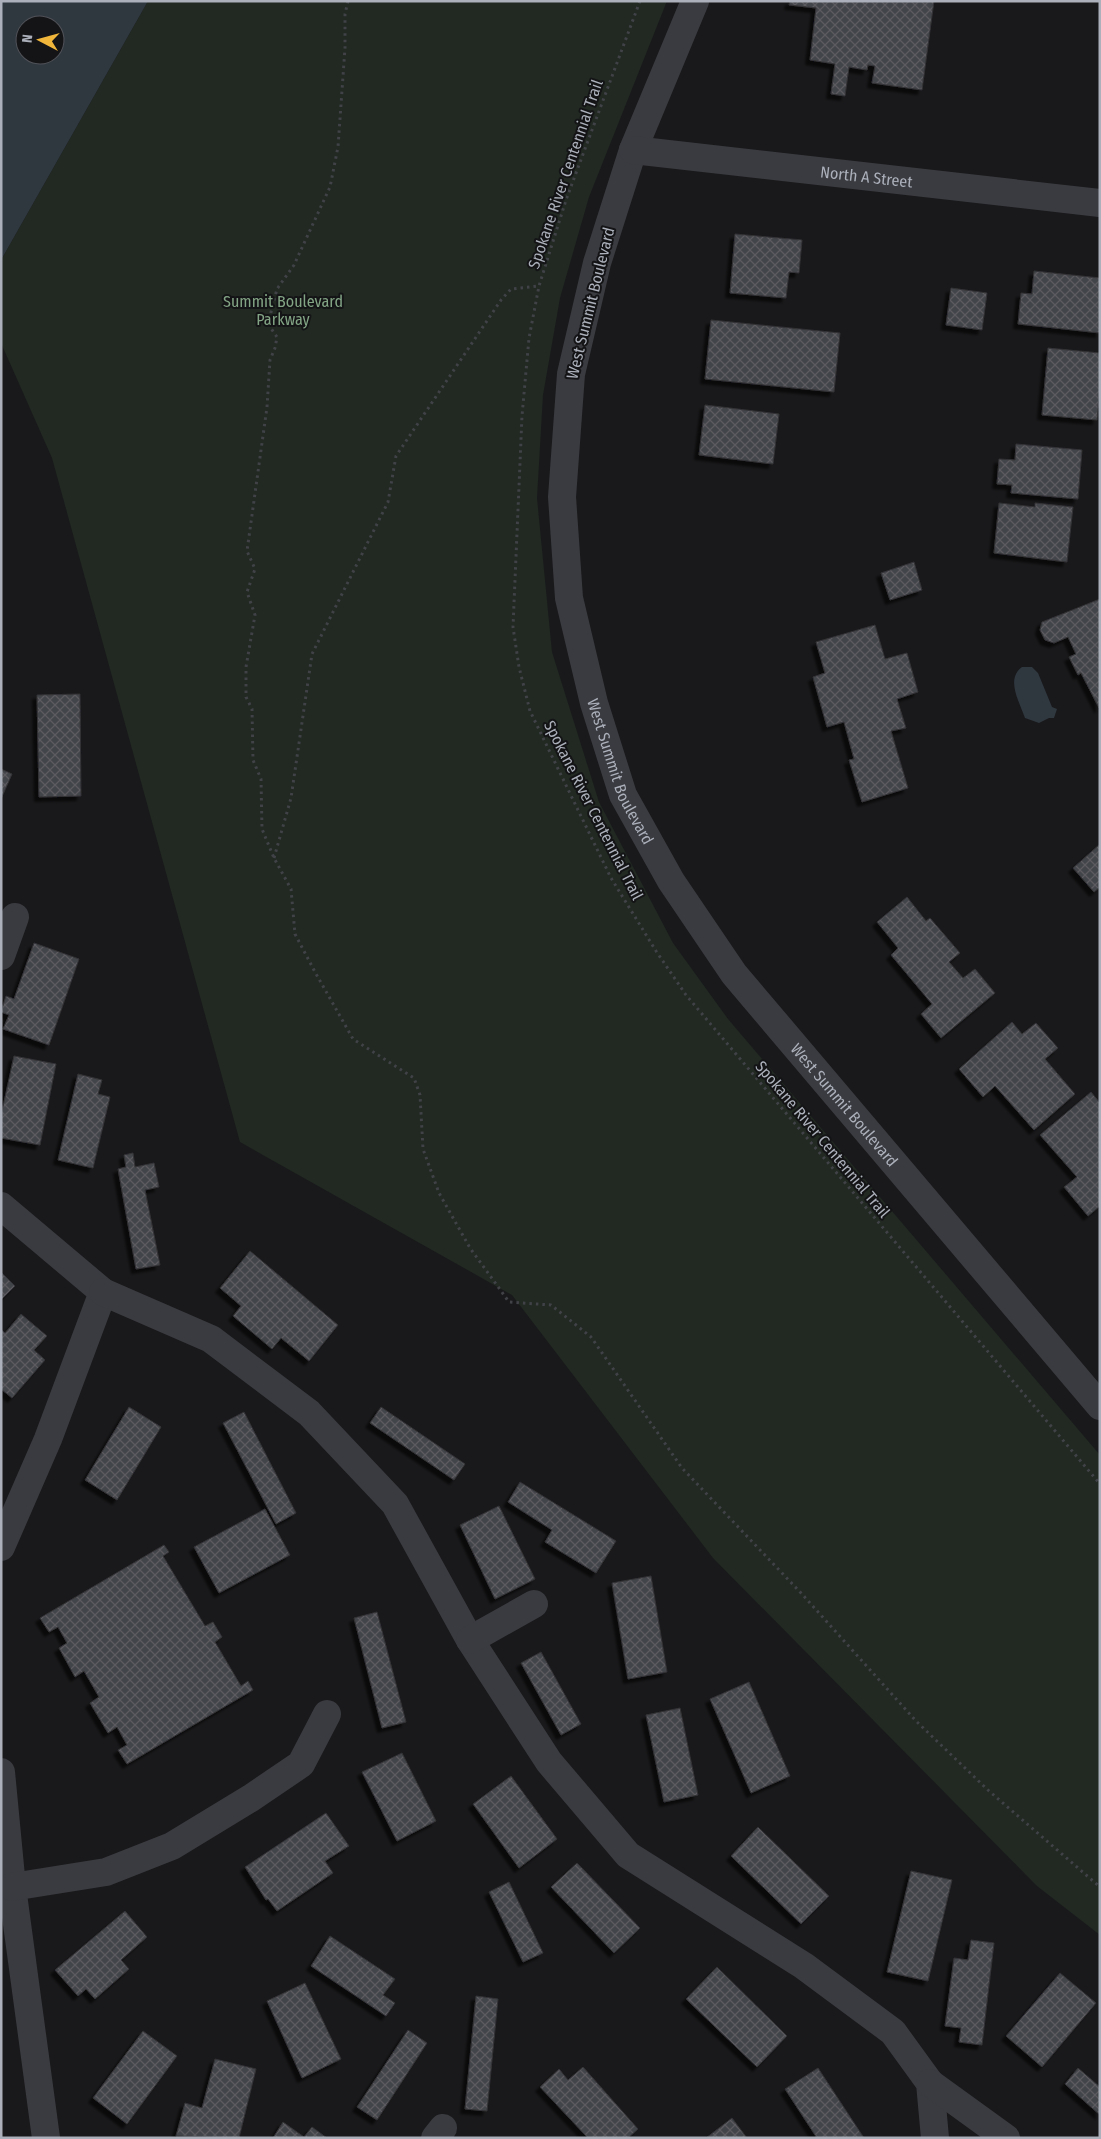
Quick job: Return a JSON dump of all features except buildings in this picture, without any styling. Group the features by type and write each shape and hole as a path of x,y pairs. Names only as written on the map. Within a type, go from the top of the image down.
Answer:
{"street":[{"name":"West Summit Boulevard","path":"695,1 634,150 597,263 571,374 562,497 569,598 594,703 623,795 671,881 734,974 1100,1406"},
{"name":"North A Street","path":"634,150 1100,203"},
{"path":"1,956 15,917"},
{"path":"1,1206 103,1292 211,1339 309,1413 396,1504 470,1640 549,1762 628,1856 804,1966 893,2032 930,2083 1006,2138"},
{"path":"1,1547 48,1439 103,1292"},
{"path":"470,1640 534,1604"},
{"path":"12,1887 106,1872 172,1846 251,1798 301,1764 328,1714"},
{"path":"1,1772 12,1887 46,2138"},
{"path":"930,2083 935,2138"}],"path":[{"path":"348,1 345,14 345,48 338,148 330,187 294,265 277,289 271,312 270,328 277,337 276,348 270,360 267,407 248,551 255,569 247,592 255,615 246,667 246,697 252,709 253,760 261,779 262,829 274,858 291,889 296,934 353,1039 414,1078 420,1095 423,1149 439,1193 470,1248 509,1302 551,1305 591,1338 682,1468 801,1593 916,1721 989,1791 1100,1887"},
{"name":"Spokane River Centennial Trail","path":"640,1 566,200 539,286 529,338 522,416 513,628 519,667 530,711 611,878 656,951 686,995 1100,1484"},
{"path":"274,858 291,798 312,654 388,502 396,456 501,300 511,289 539,286"}],"green space":[{"name":"Summit Boulevard Parkway","path":"148,1 667,1 589,197 560,298 543,395 537,498 552,652 599,802 673,943 728,1019 1100,1455 1100,1935 1037,1886 713,1558 512,1295 240,1142 52,458 1,343 1,260"}],"shaded area":[{"path":"1,1 148,1 1,260"},
{"path":"1022,667 1032,667 1038,673 1052,707 1057,709 1054,718 1049,718 1039,723 1025,718 1014,684 1017,672"}]}
